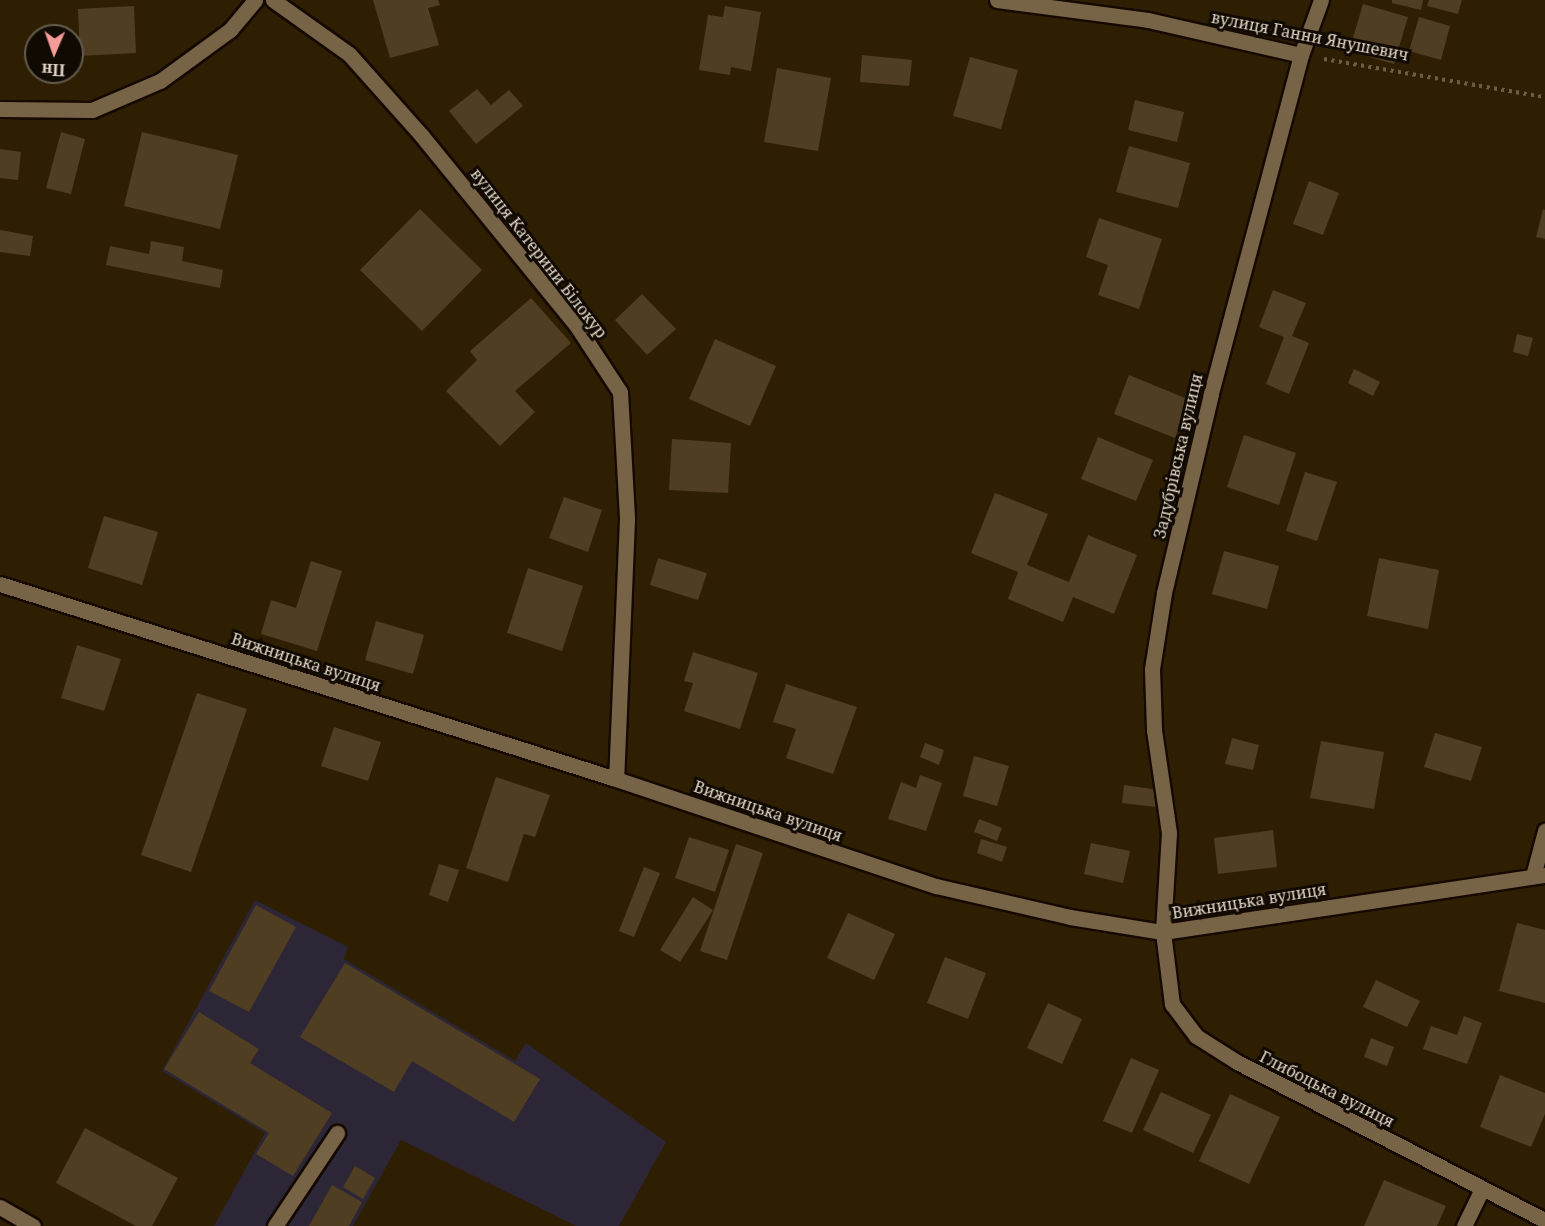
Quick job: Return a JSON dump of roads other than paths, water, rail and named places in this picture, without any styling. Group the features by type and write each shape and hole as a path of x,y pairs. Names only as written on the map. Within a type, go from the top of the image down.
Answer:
{"street":[{"path":"0,109 92,110 160,81 230,30 255,0"},
{"name":"вулиця Катерини Білокур","path":"273,0 350,54 422,136 576,325 620,392 627,519 616,779"},
{"name":"вулиця Ганни Янушевич","path":"997,0 1148,20 1301,55"},
{"name":"Задубрівська вулиця","path":"1163,932 1169,833 1154,730 1152,669 1164,593 1211,394 1301,55 1321,0"},
{"name":"Вижницька вулиця","path":"0,584 616,779 936,886 1070,917 1163,932 1539,875"},
{"path":"1539,875 1545,831"},
{"name":"Глибоцька вулиця","path":"1163,932 1172,1004 1196,1036 1237,1062 1545,1220"},
{"path":"275,1226 337,1133"},
{"path":"1464,1226 1482,1189"},
{"path":"0,1207 33,1226"}]}
